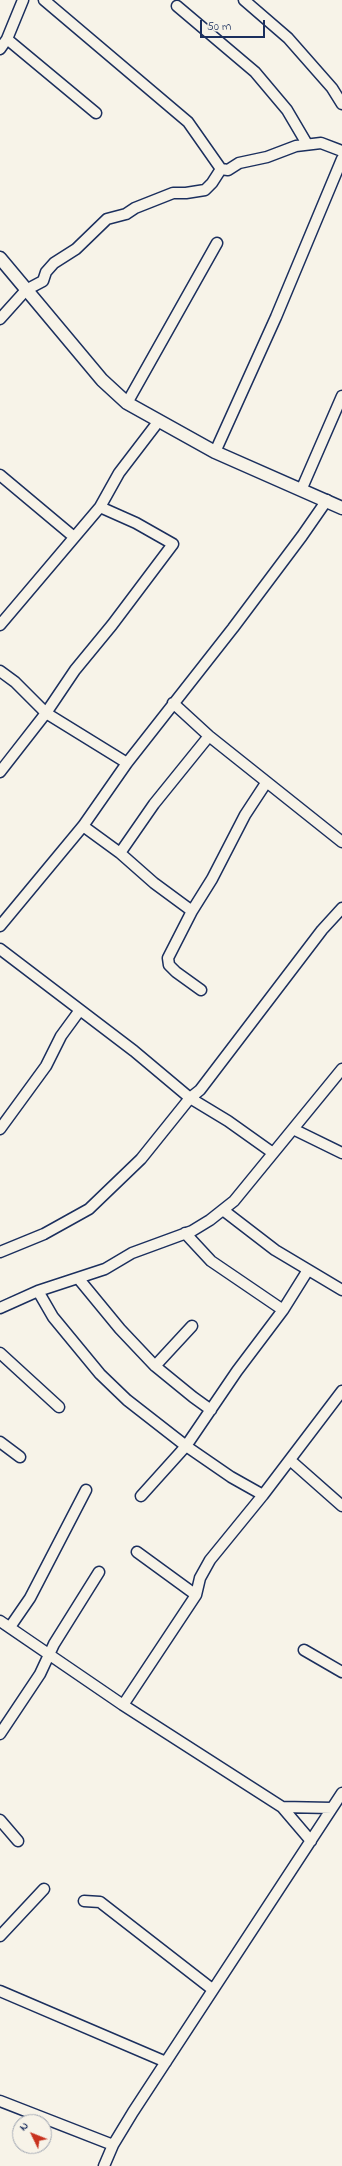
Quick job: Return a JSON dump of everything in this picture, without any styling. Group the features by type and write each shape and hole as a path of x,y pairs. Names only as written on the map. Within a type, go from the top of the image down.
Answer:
{"street":[{"path":"0,49 7,39 25,0"},
{"path":"44,0 188,122 221,169 228,170 239,163 267,157 296,146 307,144 321,143 342,151"},
{"path":"244,0 288,38 332,88 342,104"},
{"path":"178,6 255,72 287,110 307,144"},
{"path":"7,39 96,113"},
{"path":"215,452 276,317 342,158"},
{"path":"0,319 26,290 40,284 50,266 76,249 107,219 126,214 135,208 173,193 186,193 204,190 212,183 221,169"},
{"path":"127,403 217,243"},
{"path":"0,258 102,380 127,403 158,422 215,452 302,488 342,508"},
{"path":"302,488 342,396"},
{"path":"0,626 100,507 119,473 158,422"},
{"path":"0,475 74,537"},
{"path":"0,926 4,913 83,826 127,763 233,628 327,500"},
{"path":"0,772 46,712 75,670 112,625 173,544 136,523 100,507"},
{"path":"0,671 15,682 46,712 127,763"},
{"path":"173,703 209,736 342,842"},
{"path":"120,853 154,804 209,736"},
{"path":"201,990 169,965 168,958 192,911 212,879 245,815 266,782"},
{"path":"83,826 120,853 154,883 192,911"},
{"path":"0,1252 44,1234 89,1209 140,1159 190,1098 200,1090 312,942 342,908"},
{"path":"0,949 134,1051 190,1098 228,1121 273,1153"},
{"path":"0,1129 46,1066 62,1036 80,1010"},
{"path":"0,1308 38,1291 105,1268 132,1253 192,1231 223,1210 234,1201 342,1069"},
{"path":"293,1129 342,1153"},
{"path":"223,1210 270,1246 342,1290"},
{"path":"185,1233 211,1261 283,1310"},
{"path":"141,1496 186,1446 283,1310 308,1270"},
{"path":"78,1278 120,1329 156,1366 192,1397 211,1410"},
{"path":"38,1291 53,1317 100,1374 127,1400 186,1446 231,1477 263,1495"},
{"path":"156,1366 192,1326"},
{"path":"0,1353 59,1407"},
{"path":"123,1705 196,1595 200,1578 210,1560 263,1495 342,1391"},
{"path":"0,1442 20,1457"},
{"path":"290,1460 342,1506"},
{"path":"10,1627 30,1598 86,1490"},
{"path":"137,1552 196,1595"},
{"path":"0,1734 40,1674 54,1644 99,1572"},
{"path":"0,1621 123,1705 282,1807 311,1841"},
{"path":"304,1650 342,1672"},
{"path":"104,2166 113,2145 212,1989 342,1793"},
{"path":"282,1807 332,1808"},
{"path":"0,1820 18,1840"},
{"path":"0,1936 44,1888"},
{"path":"84,1901 100,1902 212,1989"},
{"path":"0,1991 166,2062"},
{"path":"0,2101 113,2145"}]}
